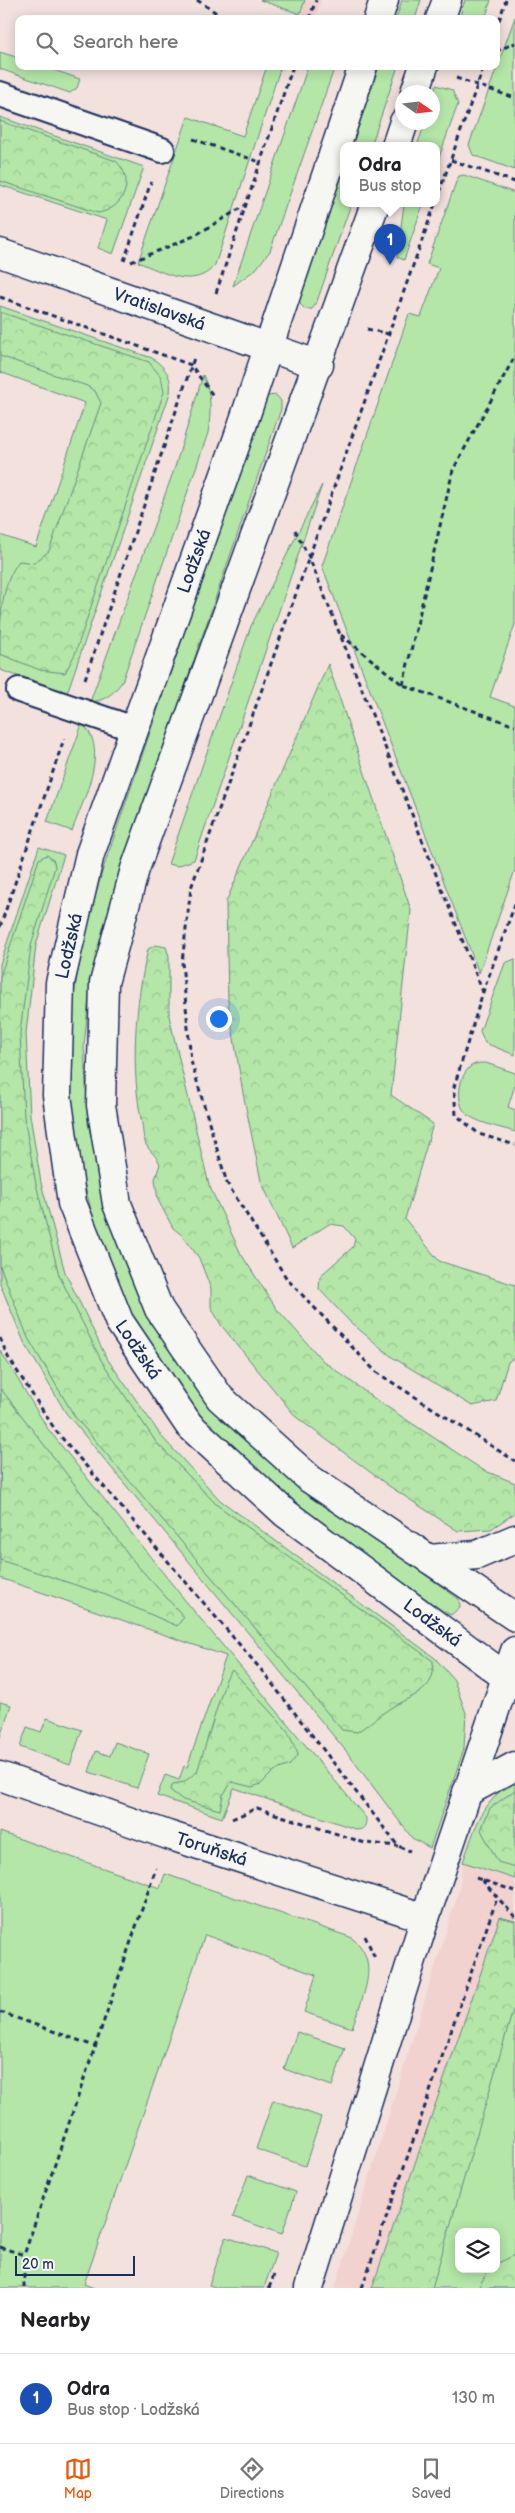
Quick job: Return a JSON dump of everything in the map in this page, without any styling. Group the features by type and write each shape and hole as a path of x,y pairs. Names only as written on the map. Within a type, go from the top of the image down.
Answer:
{"street":[{"path":"379,15 384,0"},
{"path":"441,15 447,0"},
{"name":"Lodžská","path":"362,70 269,347 90,854 60,984 57,1095 72,1203 118,1321 189,1425 285,1513 510,1680"},
{"path":"417,85 422,70"},
{"path":"397,142 401,130"},
{"path":"374,207 319,365 135,869 104,983 101,1106 117,1204 159,1309 220,1398 310,1479 515,1617"},
{"name":"Vratislavská","path":"0,253 319,365"},
{"path":"429,1559 477,1554 515,1539"},
{"path":"308,2288 425,1918 467,1792 510,1680 515,1651"},
{"path":"467,1792 515,1766"},
{"name":"Toruňská","path":"0,1776 168,1835 425,1918"}],"lane":[{"path":"0,94 162,150"},
{"path":"19,690 134,729"}],"path":[{"path":"196,0 218,15"},
{"path":"310,15 316,0"},
{"path":"500,17 506,0"},
{"path":"500,49 515,43"},
{"path":"0,927 292,70"},
{"path":"440,192 483,70"},
{"path":"451,76 515,98"},
{"path":"187,137 260,162"},
{"path":"451,160 515,182"},
{"path":"150,184 122,266 194,236 246,205"},
{"path":"435,207 191,888 182,962 192,1061 227,1183 287,1279 376,1372 515,1461"},
{"path":"0,297 191,365"},
{"path":"404,685 453,470 515,356"},
{"path":"309,557 484,992"},
{"path":"340,634 404,685 515,726"},
{"path":"515,904 484,992 454,1087 456,1115 479,1134 515,1144"},
{"path":"0,1338 8,1357 56,1431 263,1672 398,1846"},
{"path":"226,1822 257,1808 365,1843 398,1846 481,1880 515,1891"},
{"path":"24,2288 24,2255 97,2047 168,1835"},
{"path":"481,1880 515,1917"},
{"path":"362,2288 497,1898"},
{"path":"364,1933 380,1966"},
{"path":"0,2012 97,2047"},
{"path":"0,2247 24,2255"},
{"path":"269,2288 275,2271"}],"shaded area":[{"path":"260,0 321,0 316,15 303,15"},
{"path":"463,1862 515,1879 515,2288 335,2288 459,1890"}],"green space":[{"path":"260,0 305,0 300,14"},
{"path":"402,0 421,0 416,15 397,15"},
{"path":"465,0 491,0 486,15 460,15"},
{"path":"515,17 515,170 473,155 469,145 496,70 500,70 500,59"},
{"path":"0,52 15,57 15,70 54,70 80,79 77,88 70,93 0,69"},
{"path":"266,70 280,70 215,265 207,273 198,277 188,278 168,274 138,262 188,117 243,136"},
{"path":"307,70 334,70 270,251 256,269 233,286"},
{"path":"378,70 397,70 372,142 353,142"},
{"path":"440,86 452,90 458,104 440,155 440,142 418,142 423,130 440,130"},
{"path":"0,117 144,167 113,254 98,248 107,220 0,185"},
{"path":"0,121 116,161 122,169 126,185 120,200 115,206 98,213 0,181"},
{"path":"464,175 515,193 515,624 490,697 515,706 515,870 479,973 322,566 409,314 421,317 439,268 427,264 456,182 459,176"},
{"path":"340,180 340,207 350,207 316,304 312,309 305,309 300,304 299,298"},
{"path":"404,207 422,207 404,260 397,257"},
{"path":"0,306 152,358 167,373 170,382 170,393 67,693 0,670 0,535 36,547 85,403 0,372"},
{"path":"0,312 149,362 161,377 164,392 75,654 65,673 40,670 0,654 2,604 8,581 19,561 34,563 49,551 101,403 95,391 87,386 0,356"},
{"path":"203,375 210,403 208,433 122,682 108,696 90,702 175,467"},
{"path":"276,395 281,401 281,409 135,830 102,936 89,997 84,1046 88,1123 104,1195 118,1240 307,1490 459,1599 460,1607 451,1615 437,1607 271,1485 211,1429 179,1392 151,1349 125,1300 104,1249 87,1195 75,1142 69,1090 69,1042 77,976 91,912 103,869 264,401 267,396"},
{"path":"322,485 194,860 177,866 168,864 251,626"},
{"path":"328,664 411,910 391,1095 433,1124 405,1219 439,1261 515,1285 515,1357 508,1362 496,1401 472,1406 392,1357 349,1321 319,1289 320,1276 353,1247 355,1239 344,1226 329,1224 292,1248 261,1181 243,1093 228,1002 226,902"},
{"path":"82,724 90,734 94,747 94,761 92,776 72,831 47,822"},
{"path":"39,847 64,855 36,945 26,1033 30,1115 41,1183 65,1272 106,1357 162,1437 220,1500 435,1658 454,1680 466,1713 464,1749 430,1848 412,1838 346,1751 66,1413 24,1342 0,1284 0,964"},
{"path":"47,855 54,861 55,867 31,946 20,1033 24,1117 36,1184 59,1275 101,1360 156,1442 217,1505 433,1661 431,1680 426,1687 389,1709 357,1732 342,1730 75,1417 28,1338 0,1266 0,977 39,859"},
{"path":"156,945 166,947 169,956 169,1016 209,1185 241,1254 276,1308 323,1361 378,1401 483,1470 515,1483 515,1513 491,1529 458,1531 389,1486 296,1417 221,1325 211,1307 211,1289 199,1258 183,1236 173,1228 158,1200 155,1179 160,1164 146,1144 143,1135 136,1080 137,1014 148,949"},
{"path":"515,959 515,1055 485,1043 480,1031 505,963"},
{"path":"486,1063 515,1073 515,1085 508,1107 515,1110 515,1132 474,1119 462,1108 460,1090 462,1078 474,1064"},
{"path":"0,1350 48,1429 184,1599 366,1818 364,1828 358,1830 234,1788 222,1818 157,1796 165,1775 179,1780 184,1766 187,1767 226,1656 0,1578"},
{"path":"1,1389 136,1564 184,1617 177,1626 106,1595 0,1560"},
{"path":"232,1670 287,1730 298,1754 290,1765 274,1771 261,1784 252,1787 232,1782 223,1795 220,1810 183,1800 170,1790 173,1784 184,1782 197,1772 226,1679"},
{"path":"0,1702 11,1705 0,1737"},
{"path":"47,1718 82,1730 70,1765 20,1747 27,1727 41,1732"},
{"path":"115,1742 149,1754 137,1788 89,1772 96,1751 110,1756"},
{"path":"515,1779 515,1879 463,1862 476,1825 487,1806 503,1788"},
{"path":"515,1790 515,1867 498,1862 481,1830 490,1808"},
{"path":"0,1832 160,1888 165,1874 350,1937 360,1946 366,1956 367,1980 352,2028 304,2012 316,1975 205,1935 84,2284 94,2288 0,2288"},
{"path":"500,1917 515,1921 515,2011 513,2010 432,2288 372,2288"},
{"path":"515,1933 515,2288 372,2288"},
{"path":"297,2032 345,2048 332,2086 284,2069"},
{"path":"273,2100 321,2117 305,2166 256,2149"},
{"path":"248,2175 296,2192 282,2234 233,2217"},
{"path":"226,2237 276,2253 264,2288 218,2288 209,2285"},
{"path":"515,2255 515,2288 478,2288 487,2273 500,2273 500,2262"}],"place":[{"name":"Odra","path":"390,265"}]}
